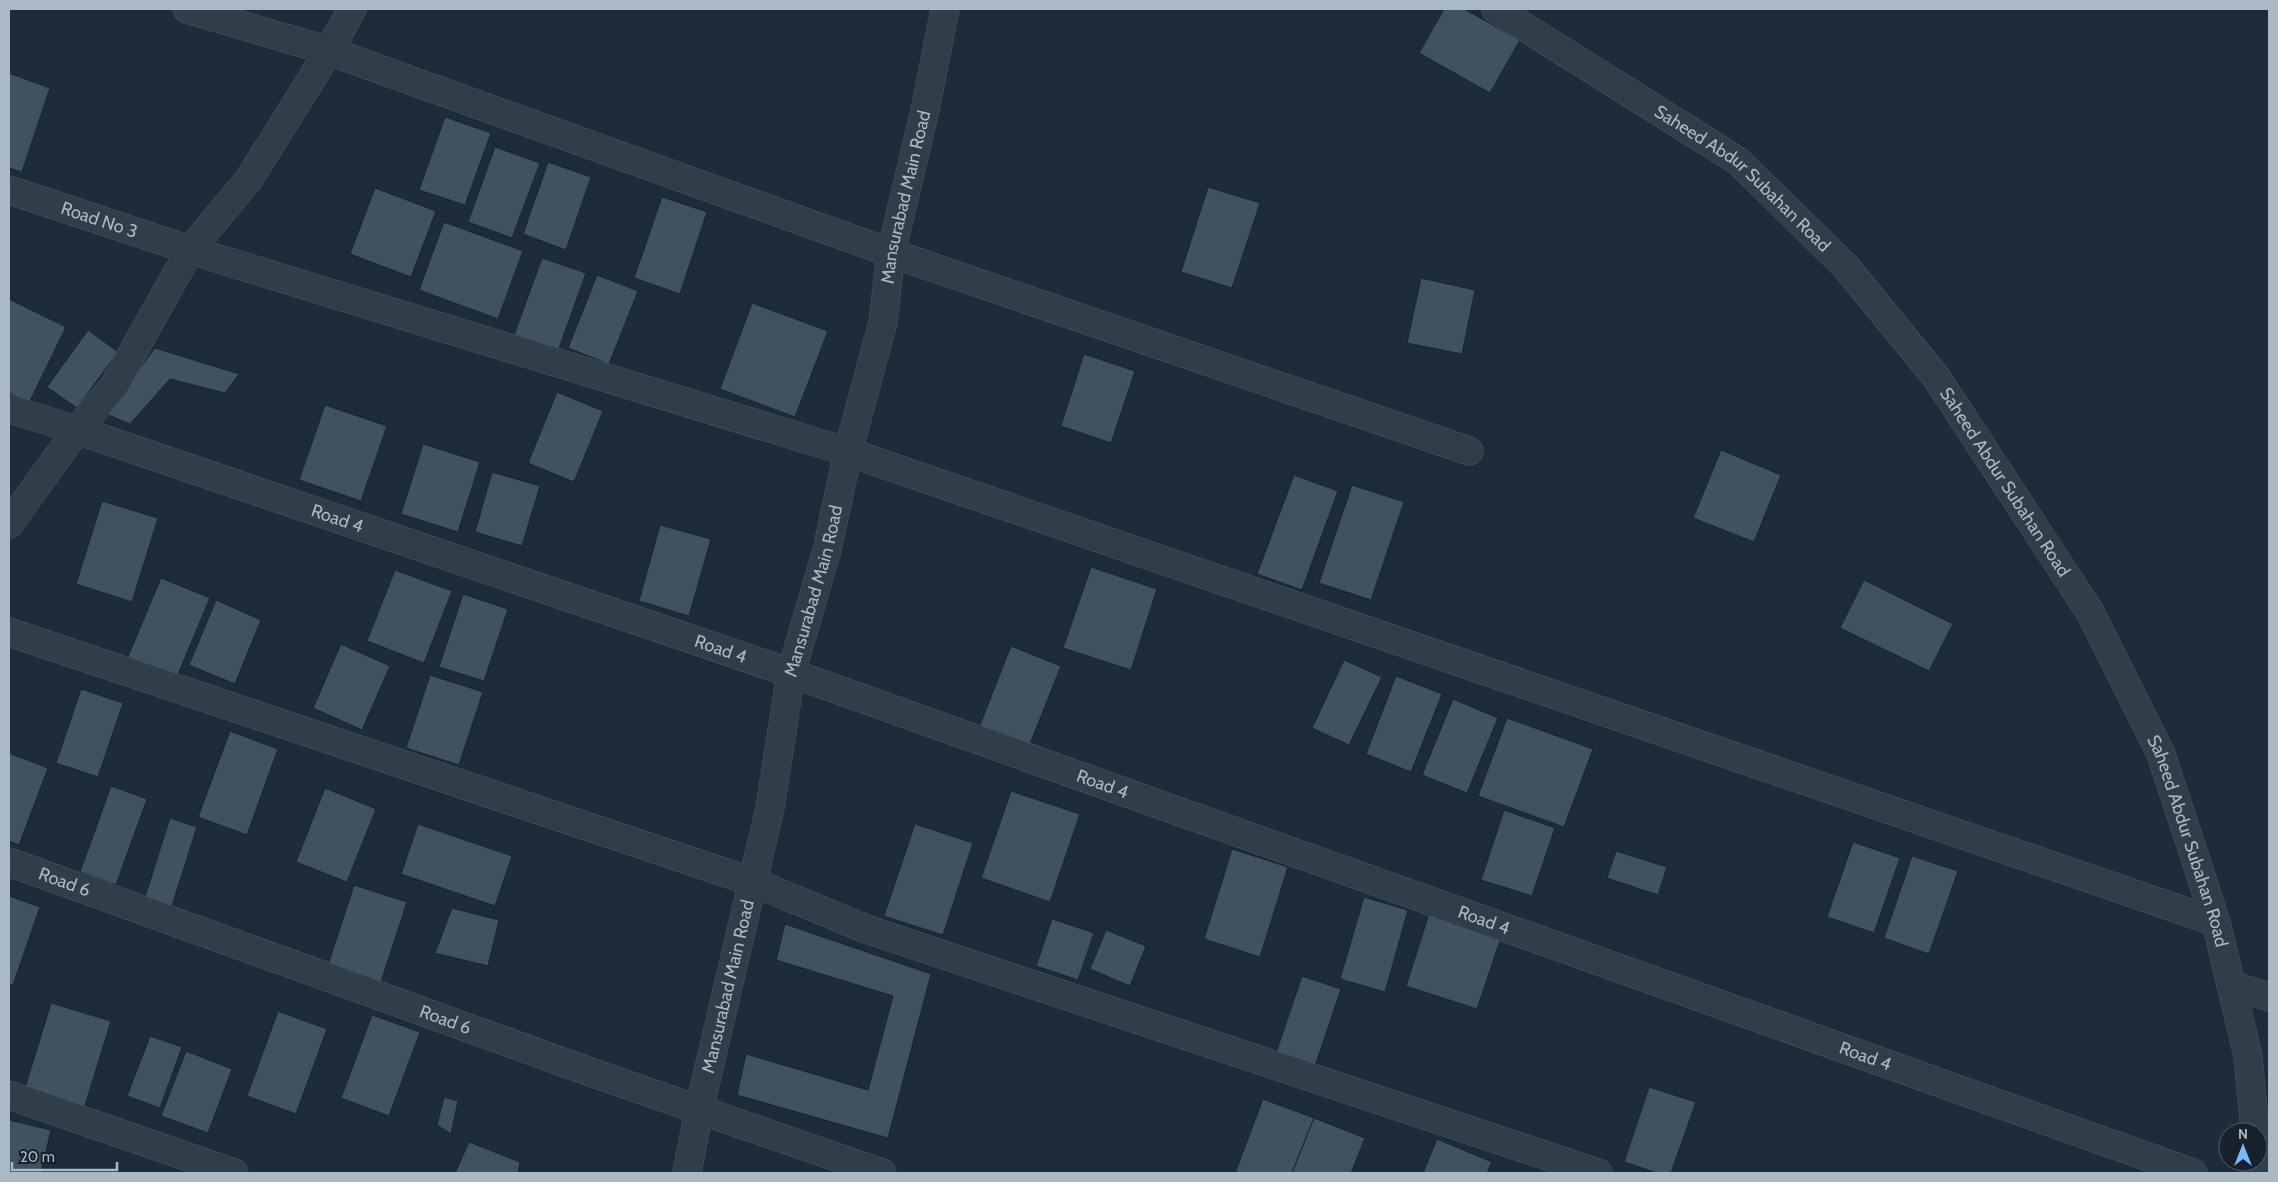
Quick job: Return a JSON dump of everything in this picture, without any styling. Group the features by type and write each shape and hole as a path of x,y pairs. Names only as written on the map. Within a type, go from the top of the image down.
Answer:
{"street":[{"path":"188,9 329,51 891,253 1469,451"},
{"path":"9,524 77,430 115,384 190,250 249,179 329,51 352,9"},
{"name":"Mansurabad Main Road","path":"687,1173 699,1110 770,808 791,673 827,550 848,452 883,322 891,253 926,110 945,9"},
{"name":"Saheed Abdur Subahan Road","path":"1496,9 1738,161 1846,267 1936,377 2090,612 2161,754 2216,922 2248,1056 2254,1122"},
{"name":"Road No 3","path":"9,190 190,250 848,452 2216,922"},
{"name":"Road 4","path":"9,409 77,430 791,673 2193,1173"},
{"path":"9,632 753,882 866,929 1598,1173"},
{"name":"Road 6","path":"9,862 699,1110 882,1173"},
{"path":"2230,984 2269,997"},
{"path":"9,1095 234,1173"}],"building":[{"path":"1444,9 1464,9 1520,40 1490,93 1419,53"},
{"path":"9,73 50,88 22,172 9,168"},
{"path":"445,117 491,133 465,205 419,190"},
{"path":"495,147 540,163 512,238 468,222"},
{"path":"548,162 591,177 566,250 523,234"},
{"path":"1208,187 1260,203 1232,288 1181,272"},
{"path":"375,188 436,211 411,277 350,254"},
{"path":"662,197 707,212 680,294 634,278"},
{"path":"444,222 523,251 498,319 419,290"},
{"path":"542,258 586,273 557,354 513,338"},
{"path":"597,275 638,291 609,364 568,348"},
{"path":"1421,278 1475,290 1462,354 1407,343"},
{"path":"9,299 66,327 29,403 9,393"},
{"path":"752,303 828,331 795,417 720,389"},
{"path":"88,330 118,352 77,408 47,387"},
{"path":"155,348 239,374 225,393 170,379 130,424 106,414"},
{"path":"1084,354 1135,371 1111,443 1061,426"},
{"path":"557,392 603,411 574,482 528,463"},
{"path":"325,405 387,426 361,501 299,480"},
{"path":"423,444 480,462 458,532 401,514"},
{"path":"1721,450 1781,475 1754,542 1693,518"},
{"path":"492,472 540,486 522,546 475,532"},
{"path":"1294,475 1338,491 1302,590 1257,574"},
{"path":"1352,485 1404,502 1371,600 1319,583"},
{"path":"102,501 158,518 132,602 76,584"},
{"path":"660,525 711,539 689,616 639,601"},
{"path":"1091,567 1157,589 1131,670 1063,648"},
{"path":"395,570 452,591 424,663 367,641"},
{"path":"161,578 210,598 176,679 127,659"},
{"path":"1864,580 1953,624 1929,671 1840,628"},
{"path":"463,594 508,609 484,681 439,667"},
{"path":"216,600 261,620 235,684 189,665"},
{"path":"341,644 390,666 362,730 313,708"},
{"path":"1011,646 1061,666 1026,754 976,735"},
{"path":"1344,660 1382,677 1349,745 1312,728"},
{"path":"430,675 483,692 459,765 406,748"},
{"path":"1396,676 1442,694 1411,772 1366,754"},
{"path":"81,689 123,703 98,777 56,763"},
{"path":"1453,699 1498,718 1467,793 1422,775"},
{"path":"1507,718 1593,749 1564,827 1478,796"},
{"path":"230,731 278,749 247,835 198,817"},
{"path":"9,753 48,768 19,845 9,841"},
{"path":"111,786 147,799 116,885 80,872"},
{"path":"325,788 376,809 347,882 296,862"},
{"path":"1011,791 1080,814 1050,902 981,878"},
{"path":"1504,810 1555,828 1532,896 1481,880"},
{"path":"170,818 197,827 171,909 144,900"},
{"path":"418,824 512,856 495,906 401,874"},
{"path":"915,824 973,843 943,935 884,916"},
{"path":"1853,842 1900,858 1874,933 1827,917"},
{"path":"1232,849 1288,867 1260,957 1204,939"},
{"path":"1616,851 1667,867 1658,895 1607,878"},
{"path":"1912,856 1958,871 1929,954 1884,938"},
{"path":"354,885 407,902 381,982 328,965"},
{"path":"9,896 40,907 13,985 9,984"},
{"path":"1364,897 1408,910 1385,992 1340,979"},
{"path":"452,908 499,920 488,966 435,953"},
{"path":"1429,914 1501,938 1477,1009 1406,986"},
{"path":"1052,919 1094,933 1078,980 1036,966"},
{"path":"785,924 931,974 888,1138 737,1095 746,1054 868,1090 893,996 776,960"},
{"path":"1106,930 1146,946 1130,986 1090,969"},
{"path":"1302,976 1341,989 1314,1069 1275,1056"},
{"path":"51,1003 111,1021 84,1109 24,1091"},
{"path":"278,1011 327,1029 296,1114 247,1096"},
{"path":"372,1015 420,1032 389,1116 341,1098"},
{"path":"150,1036 182,1047 160,1108 127,1096"},
{"path":"186,1051 232,1069 208,1133 161,1116"},
{"path":"1649,1087 1696,1102 1671,1173 1657,1173 1624,1162"},
{"path":"444,1097 458,1101 451,1134 437,1125"},
{"path":"1263,1099 1314,1118 1292,1173 1235,1173"},
{"path":"1314,1118 1365,1138 1351,1173 1292,1173"},
{"path":"9,1120 51,1130 41,1173 9,1173"},
{"path":"1437,1139 1492,1162 1487,1173 1423,1173"},
{"path":"469,1142 520,1162 518,1173 455,1173"}]}
